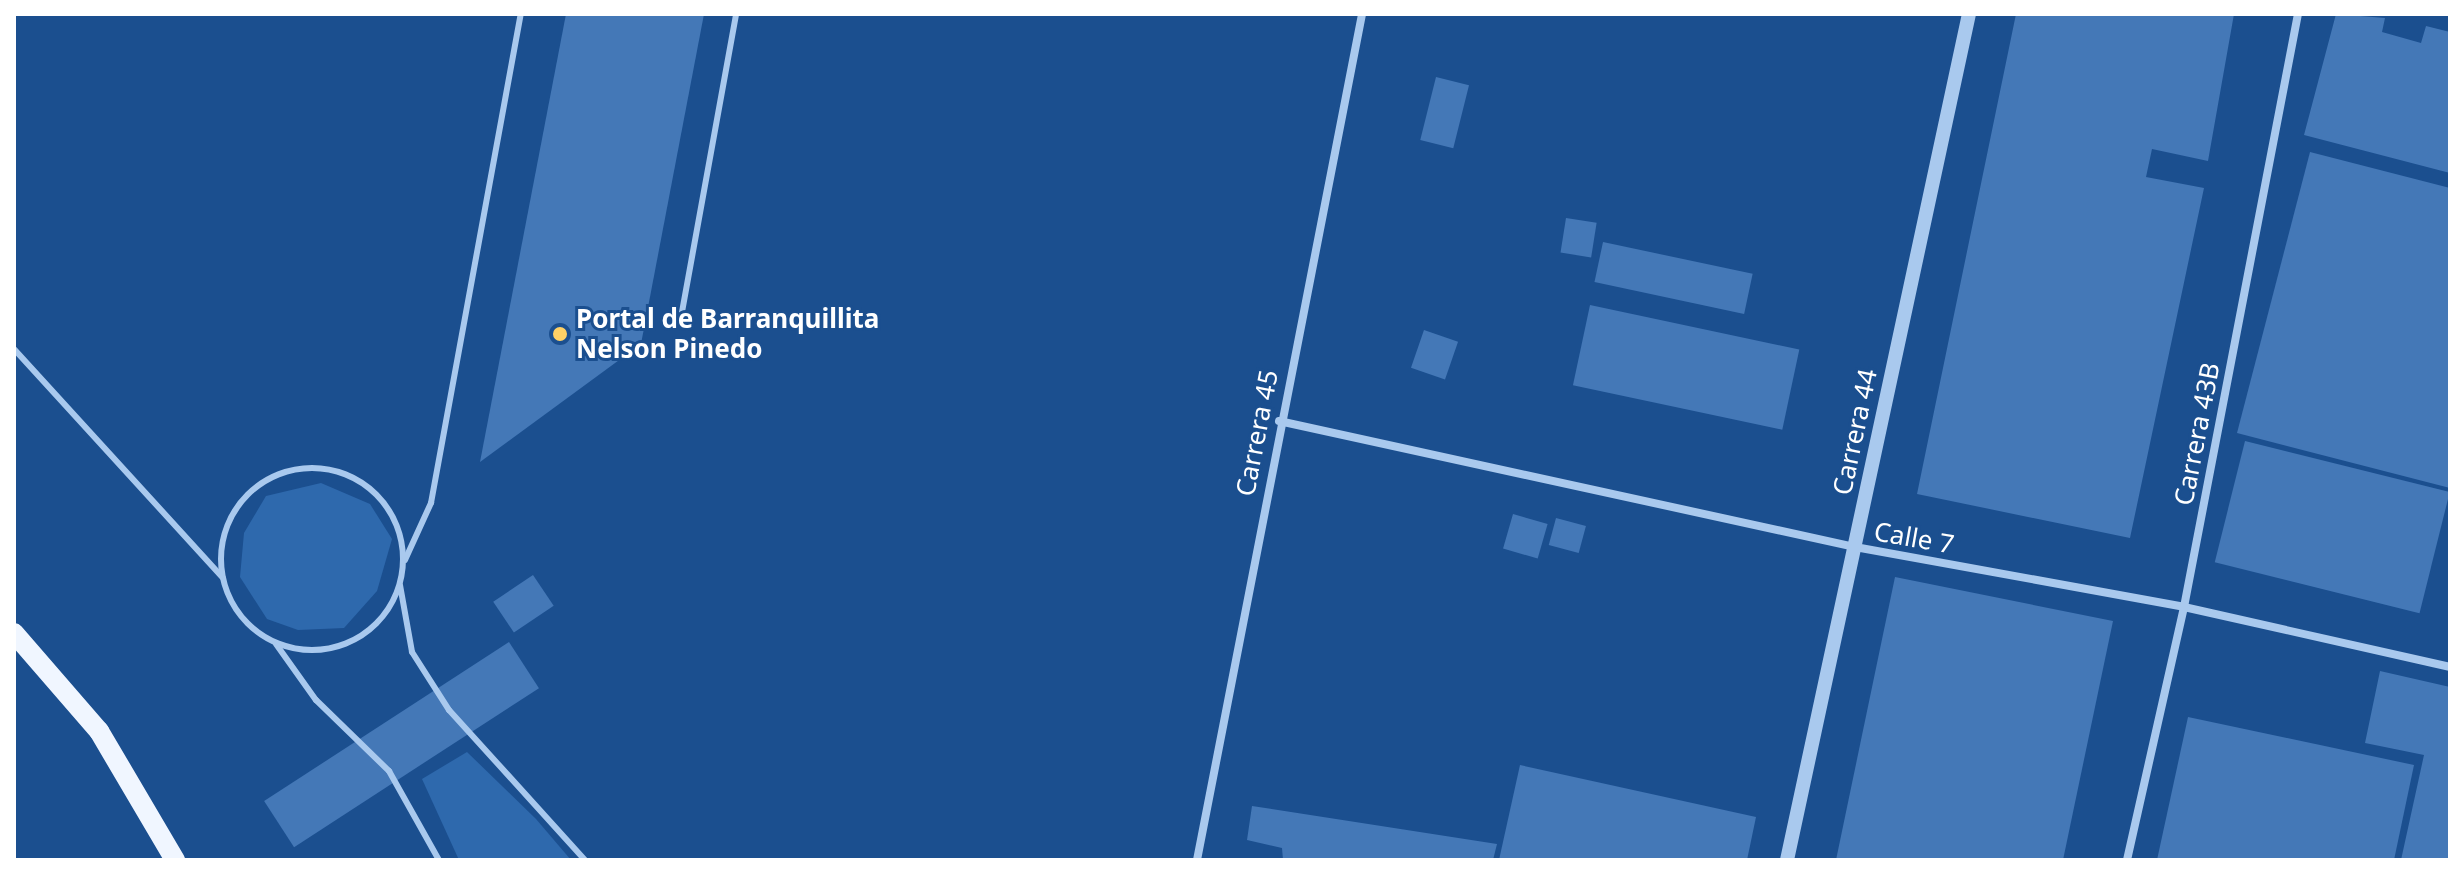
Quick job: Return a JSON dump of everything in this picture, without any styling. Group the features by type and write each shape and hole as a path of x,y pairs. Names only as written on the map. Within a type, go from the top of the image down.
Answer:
{"main road":[{"path":"14,633 99,731 175,860"}],"street":[{"name":"Carrera 45","path":"1197,860 1279,421 1362,14"},
{"name":"Carrera 44","path":"1787,860 1969,14"},
{"name":"Carrera 43B","path":"2127,860 2184,607 2298,14"},
{"name":"Calle 7","path":"1279,421 1855,547 2184,607 2450,667"}],"lane":[{"path":"521,14 431,503 403,564 400,585 412,652 449,710 585,860"},
{"path":"680,323 736,14"},
{"path":"14,349 222,577 242,618 276,644 316,700 389,771 439,860"},
{"path":"222,577 225,531 243,501 268,478 310,467 352,476 385,503 396,522 403,564"},
{"path":"276,644 309,651 341,647 378,623 400,585"}],"shaded area":[{"path":"321,483 370,504 392,539 377,591 344,628 298,630 267,619 240,577 244,533 266,496"},
{"path":"467,752 536,819 571,860 459,860 422,779"}],"building":[{"path":"566,14 704,14 641,344 480,462"},
{"path":"2016,14 2234,14 2208,161 2152,149 2146,177 2204,188 2130,538 1917,494"},
{"path":"2336,14 2385,18 2382,32 2421,43 2426,26 2450,32 2450,173 2304,135"},
{"path":"1436,77 1469,85 1453,148 1420,140"},
{"path":"2310,152 2450,188 2450,488 2237,433"},
{"path":"1566,218 1597,223 1591,257 1561,253"},
{"path":"1603,242 1753,274 1744,314 1594,282"},
{"path":"1590,305 1799,349 1782,430 1573,385"},
{"path":"1424,330 1458,342 1445,380 1411,368"},
{"path":"2245,441 2450,492 2419,613 2215,562"},
{"path":"1513,514 1548,524 1538,559 1503,549"},
{"path":"1556,518 1586,526 1579,553 1549,545"},
{"path":"533,575 554,606 514,633 493,602"},
{"path":"1895,577 2113,621 2063,860 1836,860"},
{"path":"509,642 539,688 294,847 264,801"},
{"path":"2380,671 2450,687 2450,860 2401,860 2424,755 2365,743"},
{"path":"2188,717 2414,765 2394,860 2157,860"},
{"path":"1520,765 1756,817 1747,860 1499,860"},
{"path":"1252,806 1497,844 1493,860 1283,860 1282,848 1247,840"}],"place":[{"name":"Portal de Barranquillita Nelson Pinedo","path":"560,334"}]}
